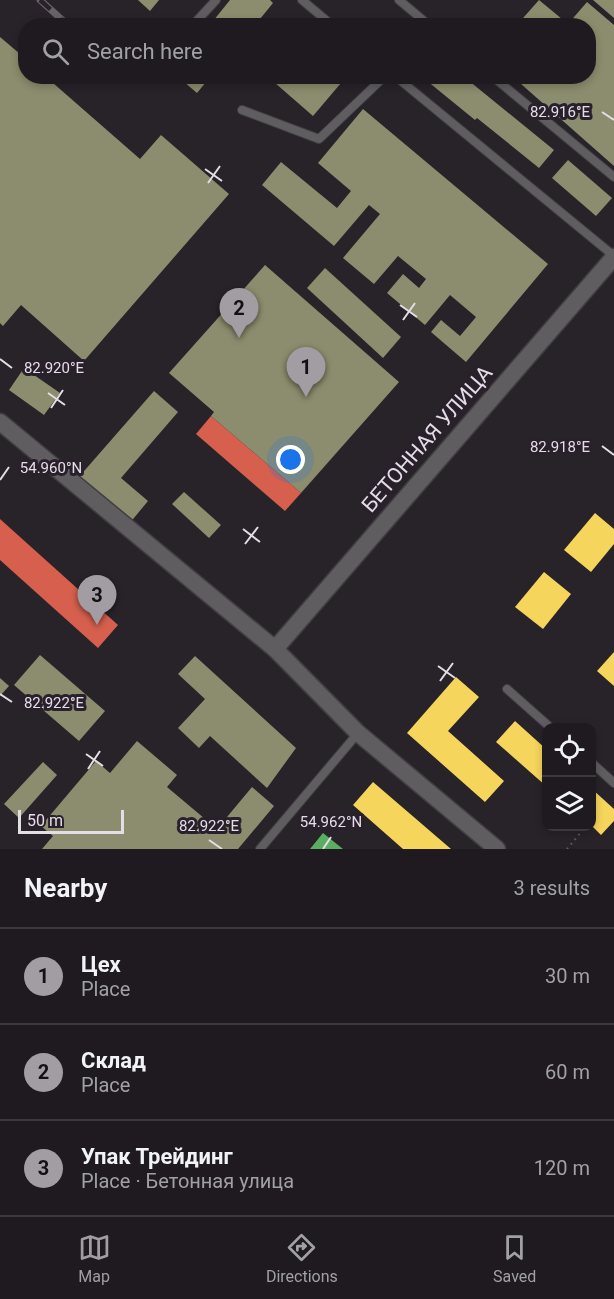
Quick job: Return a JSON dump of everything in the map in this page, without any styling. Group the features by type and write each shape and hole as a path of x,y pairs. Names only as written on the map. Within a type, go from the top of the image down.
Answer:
{"street":[{"name":"БЕТОННАЯ УЛИЦА","path":"275,650 614,257"},
{"path":"0,422 275,650 358,733 497,849"}],"lane":[{"path":"199,18 216,0"},
{"path":"302,0 323,18"},
{"path":"399,0 420,18"},
{"path":"242,110 319,139 377,84"},
{"path":"405,84 614,257"},
{"path":"502,84 614,177"},
{"path":"507,689 545,723"},
{"path":"260,849 358,733"},
{"path":"596,767 614,783"}],"path":[{"path":"567,849 582,831"}],"building: Homes":[{"path":"595,513 614,529 614,544 591,572 564,550"},
{"path":"544,572 571,594 543,629 515,607"},
{"path":"614,652 614,686 597,671"},
{"path":"456,677 479,697 448,731 504,781 485,802 407,733"},
{"path":"515,721 542,745 542,782 496,742"},
{"path":"373,782 451,849 403,849 353,805"},
{"path":"596,793 614,809 614,821 601,835 596,830"}],"building: Shops":[{"path":"211,416 301,493 285,511 196,434"},
{"path":"0,519 118,625 98,648 0,560"}],"building: Public":[{"path":"323,833 343,849 310,849"}],"building: Industry":[{"path":"138,0 159,0 150,11"},
{"path":"230,0 270,0 273,3 261,18 215,18"},
{"path":"539,0 561,18 523,18"},
{"path":"593,0 614,0 614,18"},
{"path":"587,2 614,25 614,166 521,84 596,84 596,18 573,18"},
{"path":"0,37 18,52 18,84 54,84 140,159 161,135 229,194 84,361 21,305 3,326 0,323"},
{"path":"186,84 204,84 197,93"},
{"path":"276,84 340,84 313,116"},
{"path":"431,84 473,84 554,150 539,168 477,118 475,120"},
{"path":"363,109 548,264 466,362 431,332 441,320 460,336 476,317 450,295 425,325 387,293 403,274 419,288 426,279 398,256 374,284 343,258 380,214 369,205 334,246 262,185 281,162 337,208 351,191 318,163"},
{"path":"568,160 612,198 596,216 552,178"},
{"path":"265,265 399,382 301,493 211,416 214,412 169,373"},
{"path":"325,268 401,337 383,358 307,288"},
{"path":"24,368 60,393 44,415 9,390"},
{"path":"154,391 178,412 121,478 148,501 129,524 78,478"},
{"path":"184,492 221,525 209,538 172,504"},
{"path":"40,655 105,711 79,741 14,685"},
{"path":"195,656 296,748 267,788 210,736 199,748 178,728 205,699 178,674"},
{"path":"0,678 9,686 0,696"},
{"path":"137,741 177,775 167,787 217,829 252,787 274,806 238,849 42,849 53,836 41,826 96,761 110,773"},
{"path":"43,762 57,775 19,818 4,804"}],"railway":[{"path":"40,0 60,18"}],"place":[{"name":"Склад","path":"239,338"},
{"name":"Цех","path":"306,397"},
{"name":"Упак Трейдинг","path":"97,625"}]}
